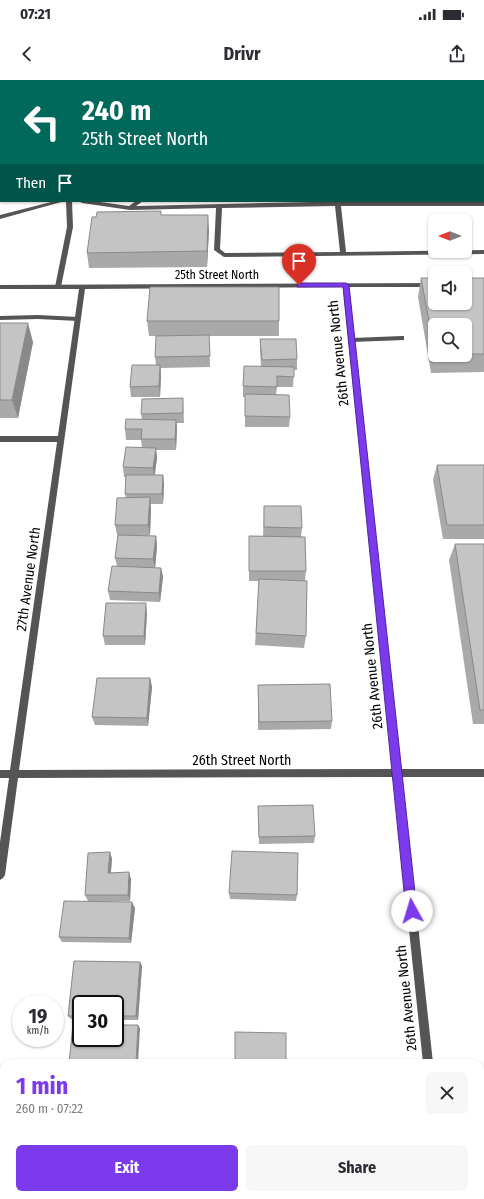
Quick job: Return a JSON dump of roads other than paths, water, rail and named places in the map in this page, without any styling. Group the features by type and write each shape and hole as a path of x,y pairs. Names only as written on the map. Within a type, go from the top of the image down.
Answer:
{"street":[{"path":"0,217 58,202"},
{"path":"58,287 70,227 69,202"},
{"path":"89,202 130,208 338,204 484,204"},
{"path":"130,208 139,202"},
{"path":"338,204 343,254"},
{"path":"219,206 217,250 224,255 484,252"},
{"name":"26th Avenue North","path":"346,285 428,1059"},
{"name":"25th Street North","path":"0,287 428,285"},
{"name":"27th Avenue North","path":"0,875 82,286"},
{"path":"0,318 38,316 78,319"},
{"path":"352,340 402,338"},
{"path":"0,439 61,439"},
{"name":"26th Street North","path":"0,774 484,773"}]}
